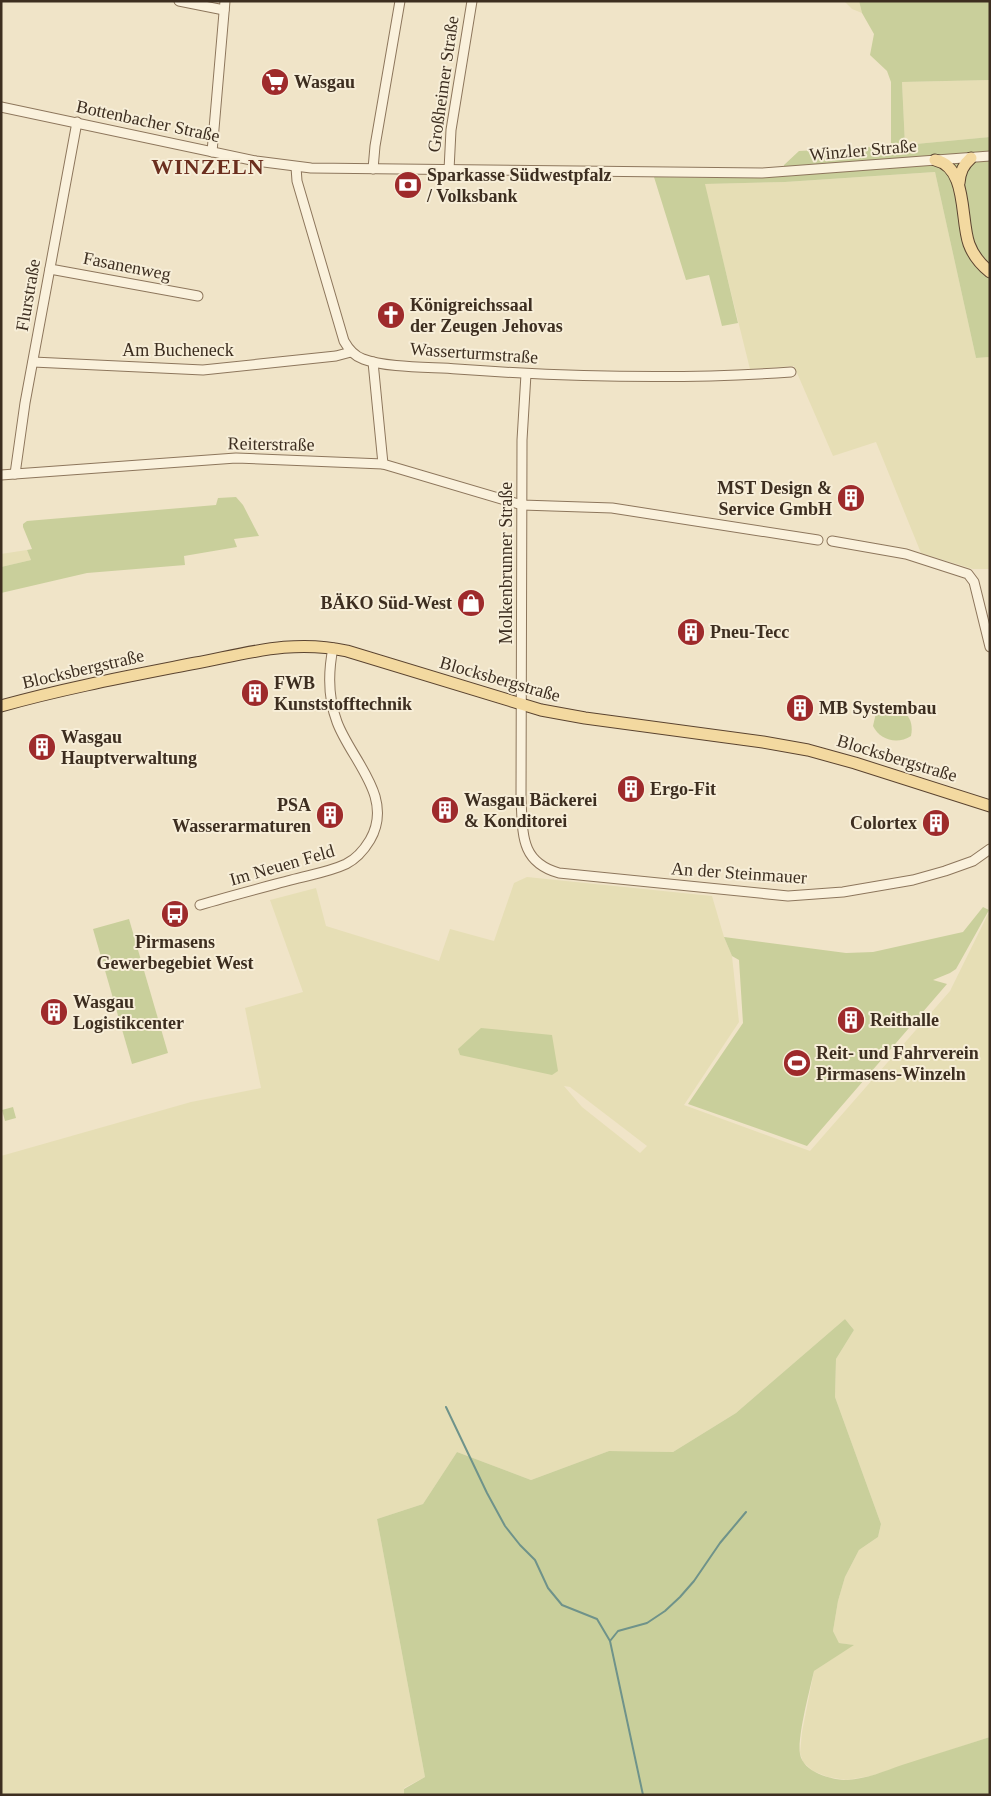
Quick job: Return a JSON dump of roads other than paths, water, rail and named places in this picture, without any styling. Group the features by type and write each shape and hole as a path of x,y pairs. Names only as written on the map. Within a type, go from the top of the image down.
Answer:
{"main road":[{"path":"959,185 960,171 971,158"},
{"path":"936,160 948,165 956,176 969,244 978,260 990,272"},
{"name":"Blocksbergstraße","path":"1,706 92,683 282,647 303,645 333,648 558,714 763,742 808,750 990,806"}],"street":[{"path":"179,1 225,6 212,152"},
{"path":"373,169 375,146 400,1"},
{"name":"Großheimer Straße","path":"449,170 451,130 472,1"},
{"name":"Bottenbacher Straße","path":"1,107 212,152 296,167 738,174"},
{"name":"Flurstraße","path":"14,474 77,122"},
{"name":"Winzler Straße","path":"738,174 789,172 990,156"},
{"path":"296,167 297,181 344,341 351,352"},
{"name":"Fasanenweg","path":"50,269 198,296"},
{"name":"Am Bucheneck","path":"33,362 209,370 336,356 351,352"},
{"name":"Wasserturmstraße","path":"351,352 362,359 373,362 526,374 699,376 791,372"},
{"path":"373,362 383,464"},
{"name":"Molkenbrunner Straße","path":"526,374 522,440 521,799 525,843 534,861 541,866"},
{"name":"Reiterstraße","path":"1,474 236,458 383,464 522,505 612,508 818,540"},
{"path":"832,541 906,554 968,574 974,582 990,647"},
{"name":"Im Neuen Feld","path":"200,905 333,869 356,858 371,838 376,818 375,794 369,780 341,734 332,707 329,680 333,648"},
{"name":"An der Steinmauer","path":"541,866 559,873 788,896 843,892 912,880 973,861 990,849"}],"waterway":[{"path":"446,1407 505,1526 535,1560 548,1588 562,1605 597,1619 610,1641 643,1795"},
{"path":"610,1641 618,1631 647,1623 665,1611 680,1597 694,1581 720,1543 746,1512"}],"place":[{"name":"Wasgau","path":"275,82"},
{"name":"Sparkasse Südwestpfalz / Volksbank","path":"408,185"},
{"name":"Königreichssaal der Zeugen Jehovas","path":"391,315"},
{"name":"MST Design & Service GmbH","path":"851,498"},
{"name":"BÄKO Süd-West","path":"471,603"},
{"name":"Pneu-Tecc","path":"691,632"},
{"name":"FWB Kunststofftechnik","path":"255,693"},
{"name":"MB Systembau","path":"800,708"},
{"name":"Wasgau Hauptverwaltung","path":"42,747"},
{"name":"Ergo-Fit","path":"631,789"},
{"name":"Wasgau Bäckerei & Konditorei","path":"445,810"},
{"name":"PSA Wasserarmaturen","path":"330,815"},
{"name":"Colortex","path":"936,823"},
{"name":"Pirmasens Gewerbegebiet West","path":"175,914"},
{"name":"Wasgau Logistikcenter","path":"54,1012"},
{"name":"Reithalle","path":"851,1020"},
{"name":"Reit- und Fahrverein Pirmasens-Winzeln","path":"797,1063"}],"district":[{"name":"WINZELN","path":"208,166"}]}
